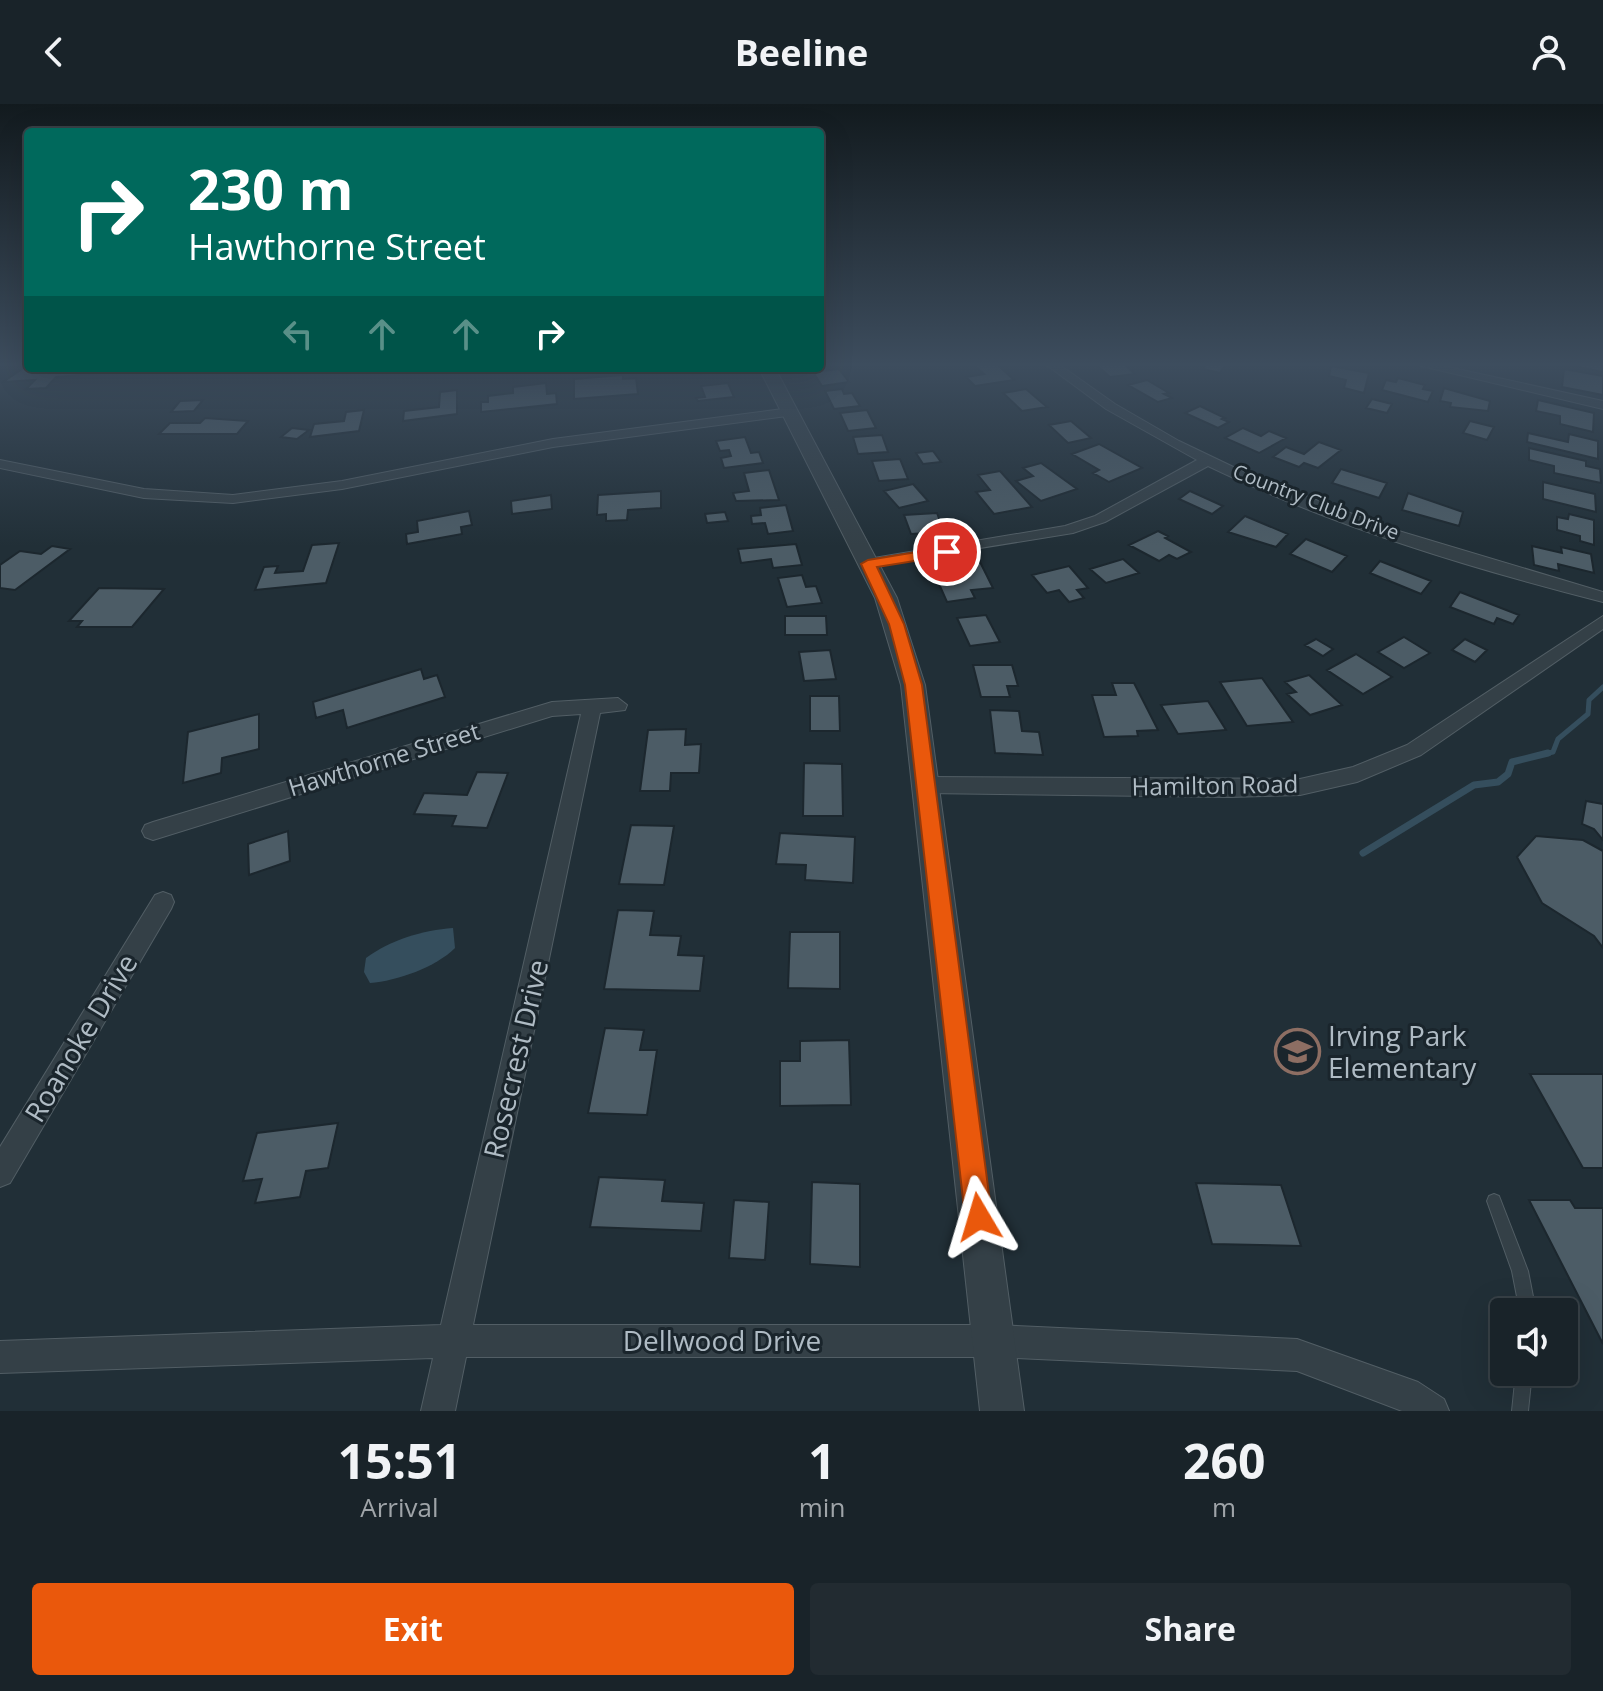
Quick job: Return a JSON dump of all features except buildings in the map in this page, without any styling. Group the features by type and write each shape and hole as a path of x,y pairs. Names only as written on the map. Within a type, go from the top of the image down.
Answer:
{"street":[{"path":"0,464 99,488 158,497 232,499 369,480 519,448 700,424"},
{"path":"796,424 886,598 907,655 1002,1411"},
{"name":"Country Club Drive","path":"1139,424 1208,460 1364,523 1603,597"},
{"path":"868,564 1068,530 1100,519 1208,460"},
{"name":"Hamilton Road","path":"925,785 1230,789 1300,787 1357,774 1414,750 1603,621"},
{"name":"Hawthorne Street","path":"153,831 552,709 618,705"},
{"name":"Rosecrest Drive","path":"438,1411 592,707"},
{"name":"Roanoke Drive","path":"0,1173 163,902"},
{"name":"Dellwood Drive","path":"0,1357 454,1341 994,1341 1297,1355 1406,1394 1432,1411"}],"lane":[{"path":"1494,1201 1520,1271 1525,1298"},
{"path":"1520,1411 1523,1386"}],"water":[{"path":"453,928 455,948 438,961 404,976 370,983 364,972 366,958 375,952 407,937"}],"waterway":[{"path":"1540,755 1553,752 1558,739 1588,714 1589,700 1603,687"},
{"path":"1540,755 1548,753"},
{"path":"1363,853 1474,785 1498,782 1508,774 1512,762 1540,755"}],"place":[{"name":"Irving Park Elementary","path":"1297,1052"}],"route":[{"path":"947,552 868,564 896,624 913,685 979,1217"}]}
